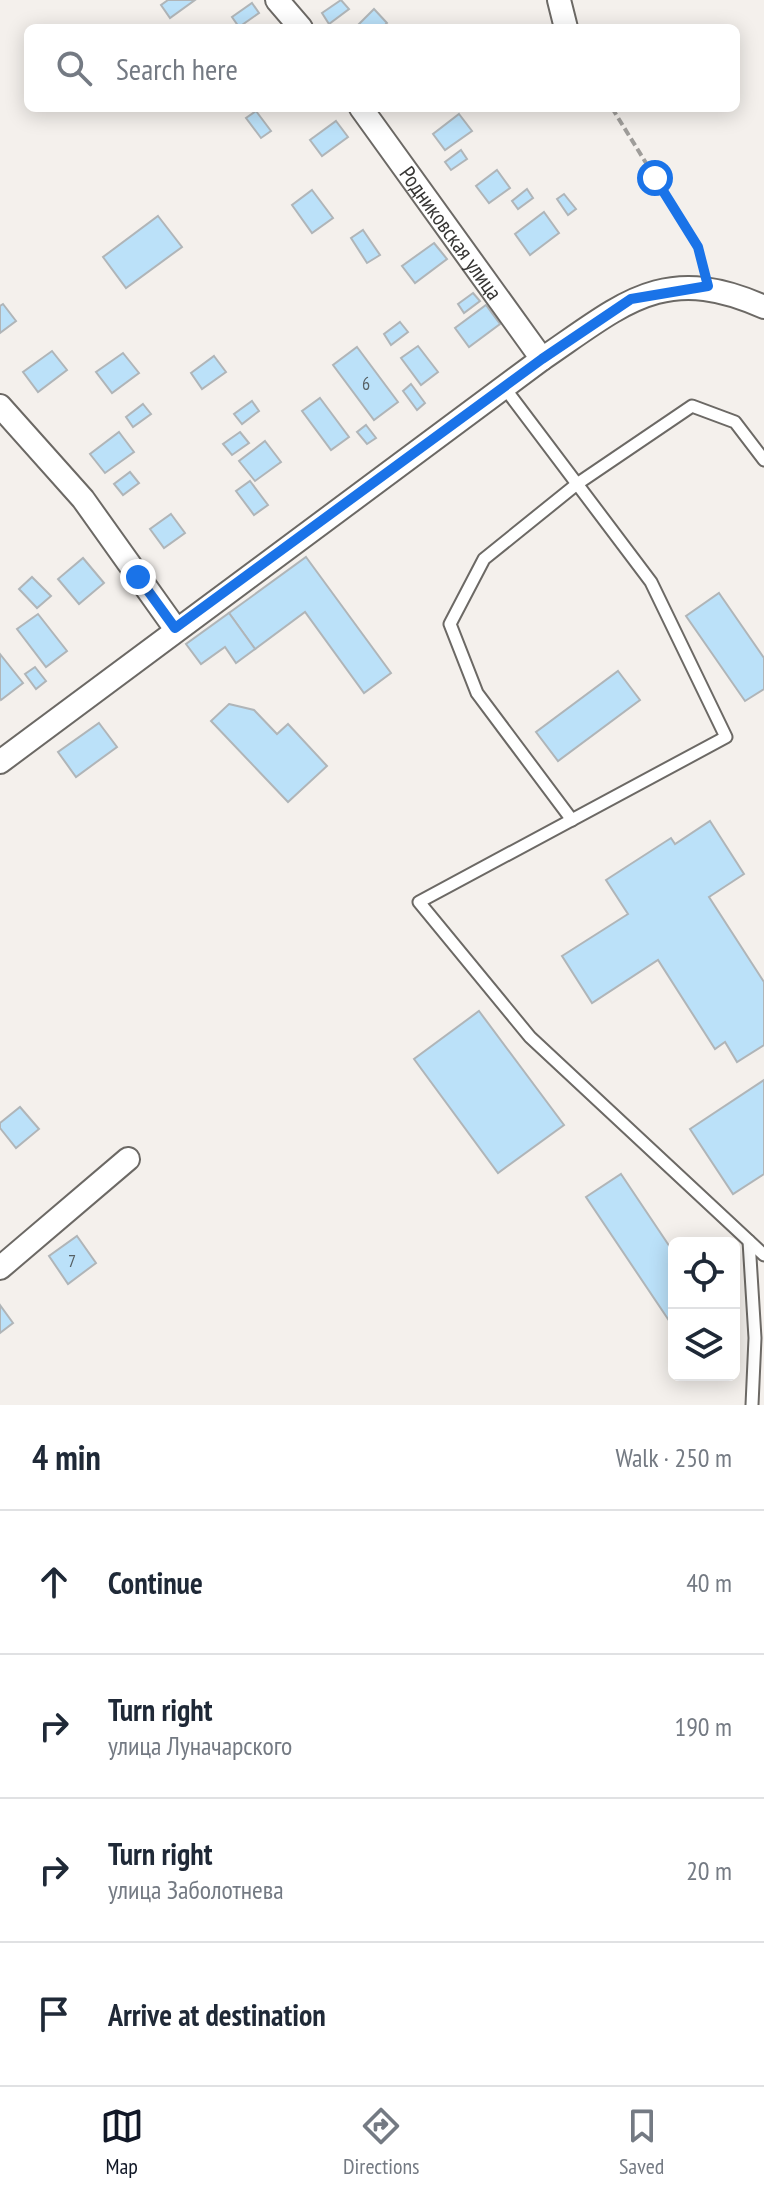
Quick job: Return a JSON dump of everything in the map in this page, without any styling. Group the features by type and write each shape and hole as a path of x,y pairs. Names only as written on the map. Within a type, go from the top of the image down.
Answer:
{"street":[{"path":"277,0 298,24"},
{"path":"559,0 565,24"},
{"name":"Родниковская улица","path":"364,112 542,359"},
{"path":"0,762 175,628 542,359 631,299 708,286 764,307"},
{"path":"0,406 83,499 175,628"},
{"path":"0,1268 128,1159"}],"lane":[{"path":"504,387 651,582 726,737 419,902 530,1037 764,1255"},
{"path":"572,820 477,693 450,624 484,559 577,484 692,406 735,422 764,460"},
{"path":"749,1241 755,1338 752,1405"}],"path":[{"path":"614,112 698,247 708,286"}],"building":[{"path":"168,0 195,0 170,18 161,5"},
{"path":"341,0 349,9 329,24 322,13"},
{"path":"252,3 259,13 243,24 237,24 232,17"},
{"path":"374,9 387,23 386,24 359,24"},
{"path":"257,112 271,131 261,138 246,118"},
{"path":"459,114 472,131 445,150 433,134"},
{"path":"336,121 348,137 322,156 310,140"},
{"path":"461,150 467,159 451,170 445,162"},
{"path":"497,170 510,188 489,203 476,186"},
{"path":"527,189 533,198 518,209 512,201"},
{"path":"312,190 333,218 312,233 292,205"},
{"path":"564,194 576,209 568,215 557,199"},
{"path":"544,212 559,233 530,255 515,234"},
{"path":"158,216 182,247 126,288 103,257"},
{"path":"363,230 380,255 367,263 351,238"},
{"path":"434,243 447,259 415,283 402,266"},
{"path":"473,293 480,301 464,313 458,304"},
{"path":"3,304 16,321 0,333 0,306"},
{"path":"486,305 500,324 469,347 455,328"},
{"path":"400,322 408,332 391,345 384,334"},
{"path":"418,346 438,372 421,385 401,358"},
{"path":"357,347 398,402 374,420 333,365"},
{"path":"52,351 67,370 38,392 23,372"},
{"path":"123,353 139,373 112,393 96,372"},
{"path":"214,356 226,372 202,389 191,373"},
{"path":"411,384 425,403 417,410 403,391"},
{"path":"320,398 349,437 331,450 302,411"},
{"path":"252,401 259,411 242,424 234,414"},
{"path":"143,404 151,414 133,427 126,417"},
{"path":"366,425 376,438 367,444 357,432"},
{"path":"119,432 134,452 105,473 90,454"},
{"path":"240,432 249,443 232,455 223,444"},
{"path":"265,441 281,462 255,481 239,461"},
{"path":"130,472 139,483 123,495 114,484"},
{"path":"250,481 268,505 254,515 236,491"},
{"path":"171,514 185,533 164,548 150,529"},
{"path":"306,557 391,673 364,693 305,612 255,649 229,613"},
{"path":"83,558 104,583 79,604 58,579"},
{"path":"32,577 51,596 37,608 19,589"},
{"path":"719,593 764,658 764,689 745,701 686,616"},
{"path":"229,613 255,649 236,663 225,647 201,664 186,644"},
{"path":"38,614 67,651 46,667 17,629"},
{"path":"0,654 23,683 1,700 0,698"},
{"path":"35,667 46,681 36,689 25,674"},
{"path":"618,671 640,700 558,761 536,732"},
{"path":"229,704 254,710 277,734 288,724 327,766 288,802 211,721"},
{"path":"99,723 117,747 76,777 58,752"},
{"path":"710,821 744,874 709,897 764,982 764,1045 737,1062 725,1042 715,1049 658,960 592,1003 562,956 628,914 606,880 671,838 675,844"},
{"path":"479,1011 564,1125 498,1173 414,1059"},
{"path":"764,1080 764,1174 733,1194 690,1129"},
{"path":"20,1107 39,1129 16,1148 0,1128 0,1123"},
{"path":"621,1174 668,1244 668,1319 586,1197"},
{"path":"77,1236 96,1263 68,1284 49,1256"},
{"path":"0,1305 13,1323 0,1333"}],"route":[{"path":"138,577 175,628 542,359 631,299 708,286 698,247 655,178"}]}
